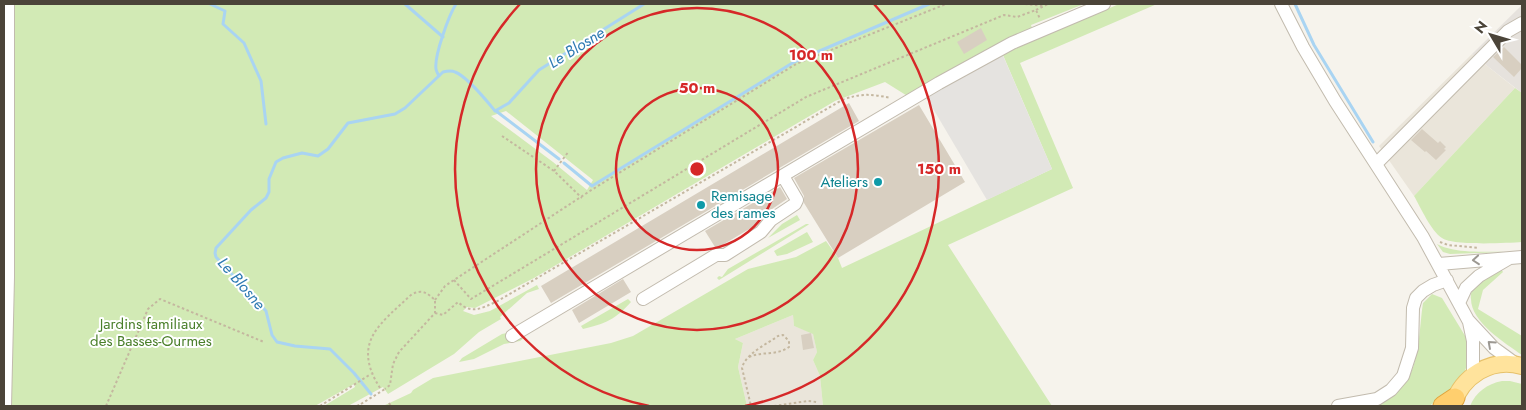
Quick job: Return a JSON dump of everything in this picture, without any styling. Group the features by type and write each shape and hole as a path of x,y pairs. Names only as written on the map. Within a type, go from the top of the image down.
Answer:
{"main road":[{"path":"1450,404 1473,375 1494,365 1519,365"}],"street":[{"path":"5,406 8,277 8,4"},
{"path":"512,336 908,102 1012,43 1104,4"},
{"path":"1281,4 1303,48 1335,101 1439,264 1468,320 1494,348 1519,365"},
{"path":"1376,164 1508,31 1522,22"},
{"path":"643,299 716,255 725,255 760,232 771,220 795,204 797,200 783,176"},
{"path":"1439,264 1518,256"},
{"path":"1459,303 1466,288 1479,276 1518,256"},
{"path":"1338,406 1377,399 1391,390 1403,376 1409,361 1412,348 1413,308 1416,298 1433,285 1447,280"},
{"path":"1468,320 1472,341 1473,375"}],"path":[{"path":"357,406 390,385 393,364 399,352 435,313 435,300 445,286 796,64 946,4"},
{"path":"1025,4 1043,6"},
{"path":"454,280 471,299 806,97 1004,15 1017,17 1048,4"},
{"path":"1036,10 1044,29"},
{"path":"435,313 443,315 458,302 465,309 476,310 496,302 842,100 869,93 908,102"},
{"path":"502,136 554,171 582,198"},
{"path":"554,171 569,151"},
{"path":"380,388 371,374 367,361 369,345 378,326 412,294 422,291 435,300"},
{"path":"106,406 148,309 160,299 264,342"},
{"path":"749,357 755,354 779,353 789,347 789,341 783,335 778,336 749,357 743,363 742,368 752,406"},
{"path":"320,406 363,381 371,374"},
{"path":"774,406 808,401 818,402"}],"shaded area":[{"path":"1522,5 1522,93 1472,54"},
{"path":"998,44 1052,169 987,200 925,95"},
{"path":"1472,54 1515,88 1414,196 1379,146"},
{"path":"793,315 794,326 813,333 817,352 813,360 820,376 823,406 747,406 738,367 743,343 735,339"}],"green space":[{"name":"Jardins familiaux des Basses-Ourmes","path":"11,4 1084,4 1031,25 1032,28 909,97 885,82 835,101 534,278 475,308 467,307 463,311 474,315 490,311 537,285 539,289 527,293 500,317 501,319 479,332 454,354 388,394 383,387 348,406 324,406 355,387 354,384 315,406 10,406","holes":["506,111 593,180 587,190 491,116"]},
{"path":"1119,4 1157,4 1020,63 1073,188 948,245 1052,406 823,406 820,376 813,360 817,352 813,334 794,326 793,315 735,339 743,343 738,367 747,406 383,406 411,393 433,378 611,343 633,336 748,269 796,257 826,241 838,258 842,268 1052,169 1003,55"},
{"path":"1515,88 1522,93 1522,242 1468,243 1448,241 1438,235 1430,225 1414,196"},
{"path":"797,215 800,220 768,238 782,224"},
{"path":"809,224 719,280 717,278 719,276 722,277 728,269"},
{"path":"807,232 813,242 787,254 777,256 774,251"},
{"path":"1437,244 1461,251 1504,252 1450,254 1443,252"},
{"path":"1501,269 1503,272 1483,290 1478,309 1522,336 1522,355 1490,331 1472,308 1471,296 1473,287"},
{"path":"1432,294 1442,298 1467,339 1470,356 1465,371 1456,384 1443,397 1429,406 1360,406 1391,393 1407,381 1418,349 1423,303"},
{"path":"628,299 631,302 610,320 583,329 581,326"},
{"path":"502,334 522,334 524,338 520,341 504,344 474,359 459,362 462,358"},
{"path":"1502,381 1522,384 1522,406 1470,406 1483,389"}],"building":[{"path":"981,28 987,40 964,54 957,42"},
{"path":"1504,47 1522,65 1522,68 1514,77 1493,57"},
{"name":"Remisage des rames","path":"849,103 859,121 551,303 541,286"},
{"name":"Ateliers","path":"919,105 965,182 838,258 804,203 804,196 794,178"},
{"path":"1422,129 1438,143 1440,141 1446,147 1444,149 1446,150 1436,160 1411,140"},
{"path":"780,187 787,199 766,213 756,225 719,247 715,247 705,231"},
{"path":"623,279 631,292 579,323 572,310"},
{"path":"811,333 814,348 803,350 801,335"}],"waterway":[{"path":"210,4 225,11 223,24 244,43 261,81 266,124"},
{"path":"405,4 443,37"},
{"path":"439,76 436,69 437,55 446,26 456,4"},
{"name":"Le Blosne","path":"371,394 354,373 330,349 295,346 277,342 272,335 266,311 216,257 216,248 251,210 266,198 269,192 269,179 276,162 302,153 318,156 328,149 348,123 395,114 405,108 443,72 454,71 460,75 476,89 495,111 509,103 539,70 644,4"},
{"path":"564,163 592,186 794,62 929,4"},
{"path":"1295,4 1314,45 1373,142"},
{"path":"496,111 559,159"}],"place":[{"name":"Ateliers","path":"878,182"},
{"name":"Remisage des rames","path":"701,205"}]}
